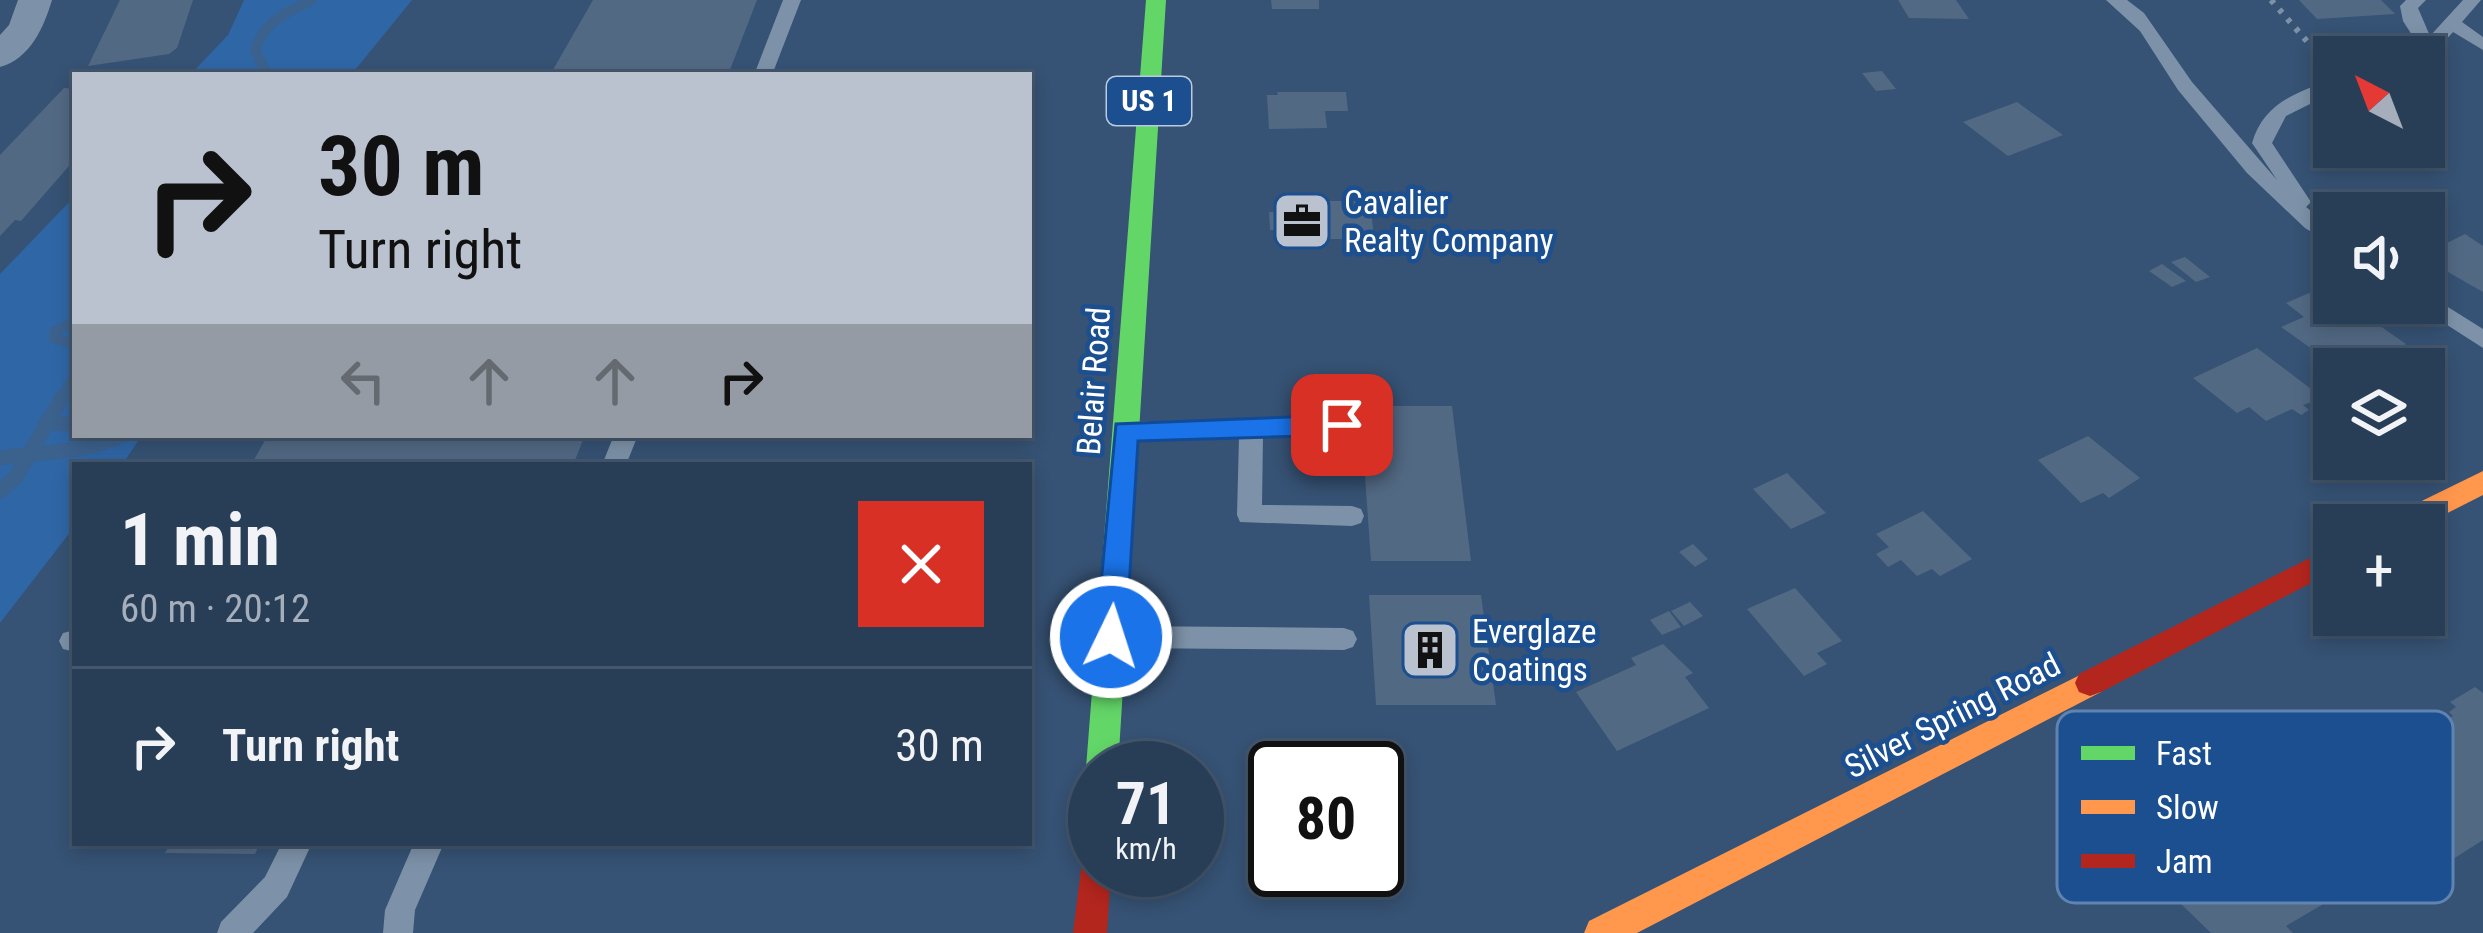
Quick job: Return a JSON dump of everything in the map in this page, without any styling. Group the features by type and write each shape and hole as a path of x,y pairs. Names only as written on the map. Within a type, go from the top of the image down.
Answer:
{"main road":[{"name":"Belair Road","path":"1104,741 1156,0"},
{"path":"2440,504 2483,482"},
{"name":"Silver Spring Road","path":"1601,933 2313,569"},
{"path":"1090,933 1093,897"}],"street":[{"path":"0,56 26,28 35,0"}],"lane":[{"path":"764,72 792,0"},
{"path":"2115,0 2139,15 2234,149 2313,222"},
{"path":"2417,0 2409,7 2421,36"},
{"path":"2440,36 2472,0"},
{"path":"2451,23 2483,45"},
{"path":"2313,94 2283,106 2264,127 2262,142 2313,215"},
{"path":"2445,314 2483,340"},
{"path":"1126,431 1342,425"},
{"path":"1251,428 1249,515 1352,516"},
{"path":"1111,637 1344,639"},
{"path":"232,933 276,887 296,846"},
{"path":"398,933 400,910 428,846"}],"path":[{"path":"2271,0 2313,48"}],"shaded area":[{"path":"244,0 412,0 353,72 193,72 228,35"},
{"path":"72,199 72,438 140,438 124,462 72,462 72,530 0,623 0,274"}],"building":[{"path":"120,0 193,0 177,48 169,54 88,66"},
{"path":"593,0 757,0 729,72 552,72"},
{"path":"1271,0 1319,0 1319,9 1272,9"},
{"path":"1898,0 1956,0 1969,19 1909,18"},
{"path":"2299,0 2381,0 2395,14 2317,19"},
{"path":"1882,71 1896,89 1876,91 1862,73"},
{"path":"64,88 72,89 72,162 21,221 15,220 0,236 0,155"},
{"path":"1346,92 1348,111 1325,111 1327,128 1269,129 1267,95"},
{"path":"2017,102 2063,135 2008,156 1963,122"},
{"path":"1279,201 1370,201 1374,239 1281,239 1280,230 1270,230 1269,212 1280,212"},
{"path":"2465,234 2483,246 2483,292 2445,270 2445,244"},
{"path":"2185,257 2210,277 2196,282 2171,262"},
{"path":"2162,264 2186,281 2172,287 2149,271"},
{"path":"2309,293 2313,324 2377,324 2406,344 2400,348 2313,350 2281,327 2304,317 2286,303"},
{"path":"2257,348 2313,390 2313,402 2303,405 2309,410 2301,415 2292,409 2266,421 2249,407 2237,413 2193,378"},
{"path":"1360,406 1452,406 1471,561 1371,561"},
{"path":"2088,436 2140,478 2109,498 2103,493 2081,503 2038,460"},
{"path":"266,438 584,438 574,462 253,462"},
{"path":"1787,473 1826,513 1791,529 1753,489"},
{"path":"1923,511 1972,559 1940,576 1932,569 1917,576 1901,560 1888,567 1876,554 1889,547 1876,534"},
{"path":"1693,544 1708,559 1695,567 1679,552"},
{"path":"1795,588 1842,641 1817,653 1827,664 1804,676 1747,609"},
{"name":"Everglaze Coatings","path":"1369,595 1481,595 1496,705 1376,705"},
{"path":"1690,602 1703,616 1684,626 1671,611"},
{"path":"1669,611 1681,627 1662,635 1650,620"},
{"path":"1663,644 1693,673 1685,677 1709,708 1617,751 1576,692 1636,665 1631,658"},
{"path":"2475,687 2483,693 2483,840 2453,859 2450,711 2456,707 2450,702"},
{"path":"169,846 259,846 255,854 165,853"},
{"path":"2180,903 2325,903 2286,926 2293,933 2211,933"}],"waterway":[{"path":"266,72 255,50 264,31 312,0"},
{"path":"72,323 54,332 54,339 72,342"},
{"path":"59,402 72,380"},
{"path":"47,423 61,399"},
{"path":"29,455 47,423"},
{"path":"47,423 72,424"},
{"path":"29,455 78,449 116,438"},
{"path":"0,458 29,455"},
{"path":"0,491 16,477 29,455"}],"traffic: fast":[{"path":"1104,741 1156,0"}],"traffic: slow":[{"path":"2440,504 2483,482"},
{"path":"1601,933 2090,683"}],"traffic: jam":[{"path":"2090,683 2313,569"},
{"path":"1090,933 1093,897"}],"place":[{"name":"Cavalier Realty Company","path":"1302,221"},
{"name":"Everglaze Coatings","path":"1430,650"}],"route":[{"path":"1111,637 1126,431 1342,425"}]}
